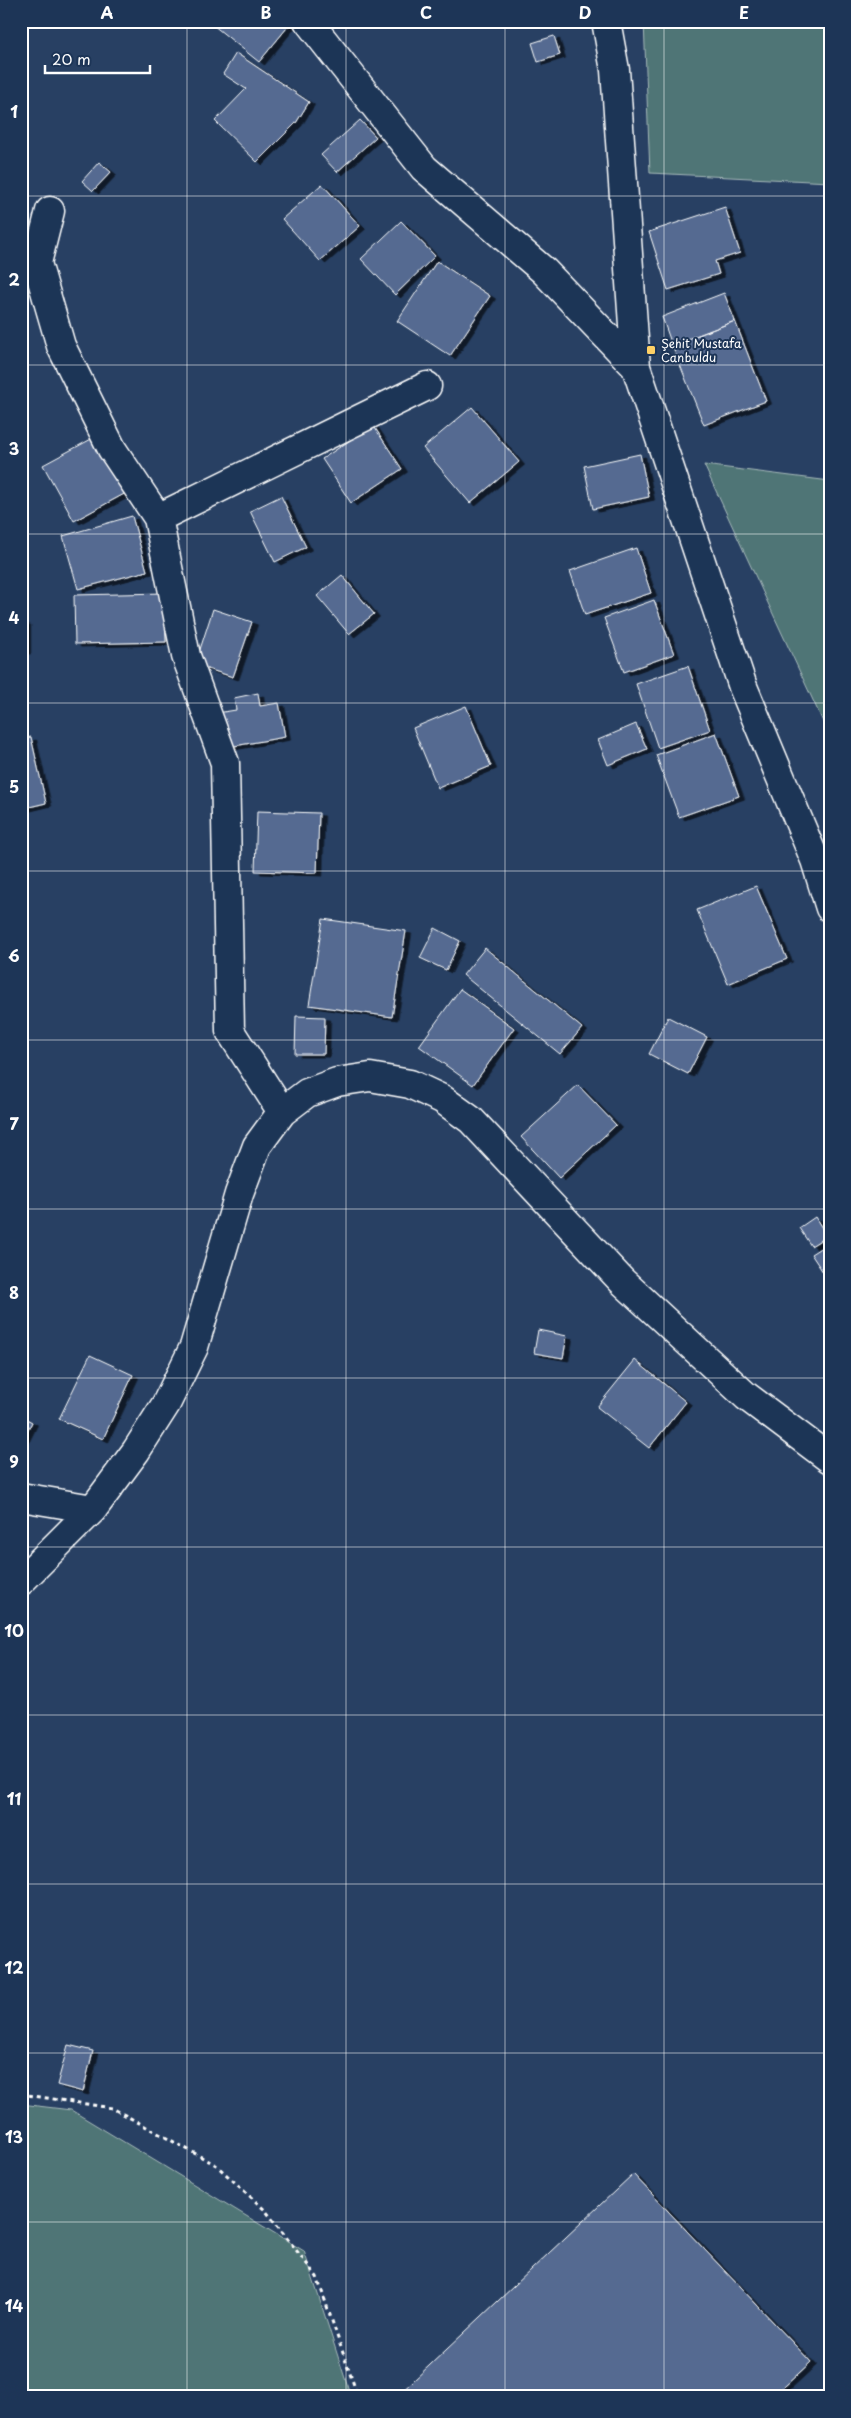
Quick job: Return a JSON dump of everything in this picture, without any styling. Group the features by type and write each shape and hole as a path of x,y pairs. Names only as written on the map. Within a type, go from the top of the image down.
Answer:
{"street":[{"path":"308,21 424,168 544,271 636,367"},
{"path":"606,21 615,70 636,367 743,687 815,860 830,908"},
{"path":"50,212 37,263 60,346 112,449 158,518 186,656 225,763 230,1031 282,1112"},
{"path":"158,518 427,386"},
{"path":"21,1582 94,1509 136,1451 156,1419 194,1347 239,1194 257,1146 282,1112 307,1093 337,1082 370,1077 410,1084 442,1099 470,1120 622,1281 746,1396 830,1459"},
{"path":"21,1497 94,1509"}],"path":[{"path":"21,2094 112,2108 216,2165 266,2211 317,2278 358,2397"}],"green space":[{"path":"644,21 830,21 830,182 650,173"},
{"path":"704,465 830,481 830,737"},
{"path":"21,2104 71,2110 304,2251 351,2397 21,2397"}],"building":[{"path":"208,21 288,21 291,23 259,62"},
{"path":"554,36 560,55 538,62 532,43"},
{"path":"236,53 309,102 296,123 257,162 215,121 246,89 223,74"},
{"path":"360,120 376,137 337,172 321,155"},
{"path":"99,162 111,172 93,191 82,181"},
{"path":"322,184 360,226 320,261 282,219"},
{"path":"725,207 740,253 715,261 719,274 668,290 649,232"},
{"path":"401,221 435,256 395,295 361,259"},
{"path":"437,261 490,296 450,356 397,321"},
{"path":"724,293 735,321 672,345 662,317"},
{"path":"735,321 766,401 704,425 672,345"},
{"path":"472,407 519,462 470,503 423,448"},
{"path":"373,425 402,469 351,503 322,459"},
{"path":"95,437 126,493 74,521 43,465"},
{"path":"640,454 649,497 593,509 584,466"},
{"path":"281,496 306,547 275,562 250,511"},
{"path":"132,516 147,571 78,589 63,536"},
{"path":"636,548 651,593 585,615 570,571"},
{"path":"342,575 374,614 349,634 317,596"},
{"path":"165,593 166,642 75,644 74,595"},
{"path":"654,600 674,654 624,672 604,618"},
{"path":"213,609 252,622 233,677 195,665"},
{"path":"21,622 25,622 25,651 21,651"},
{"path":"688,666 710,730 658,748 636,684"},
{"path":"258,693 260,706 279,703 285,737 223,748 217,713 236,710 234,698"},
{"path":"466,706 491,766 438,788 413,728"},
{"path":"636,724 647,749 608,765 598,740"},
{"path":"716,733 739,796 679,817 656,755"},
{"path":"31,737 46,803 21,809 21,739"},
{"path":"257,811 319,813 317,873 255,871"},
{"path":"756,886 787,959 728,984 697,910"},
{"path":"323,919 406,931 392,1017 309,1005"},
{"path":"435,928 460,941 446,970 420,958"},
{"path":"485,948 582,1028 560,1054 463,975"},
{"path":"460,989 514,1028 473,1085 419,1046"},
{"path":"296,1016 325,1017 324,1054 295,1054"},
{"path":"668,1017 707,1037 688,1074 649,1054"},
{"path":"578,1085 616,1125 559,1178 521,1137"},
{"path":"815,1217 827,1236 811,1246 799,1228"},
{"path":"830,1242 830,1271 825,1275 811,1254"},
{"path":"538,1330 567,1336 563,1358 534,1353"},
{"path":"90,1355 133,1375 103,1439 59,1419"},
{"path":"635,1360 686,1402 649,1448 597,1407"},
{"path":"21,1416 32,1422 21,1444"},
{"path":"68,2045 93,2051 83,2092 57,2085"},
{"path":"633,2174 811,2362 773,2397 396,2397"}],"place":[{"name":"Şehit Mustafa Canbuldu","path":"651,350"}]}
